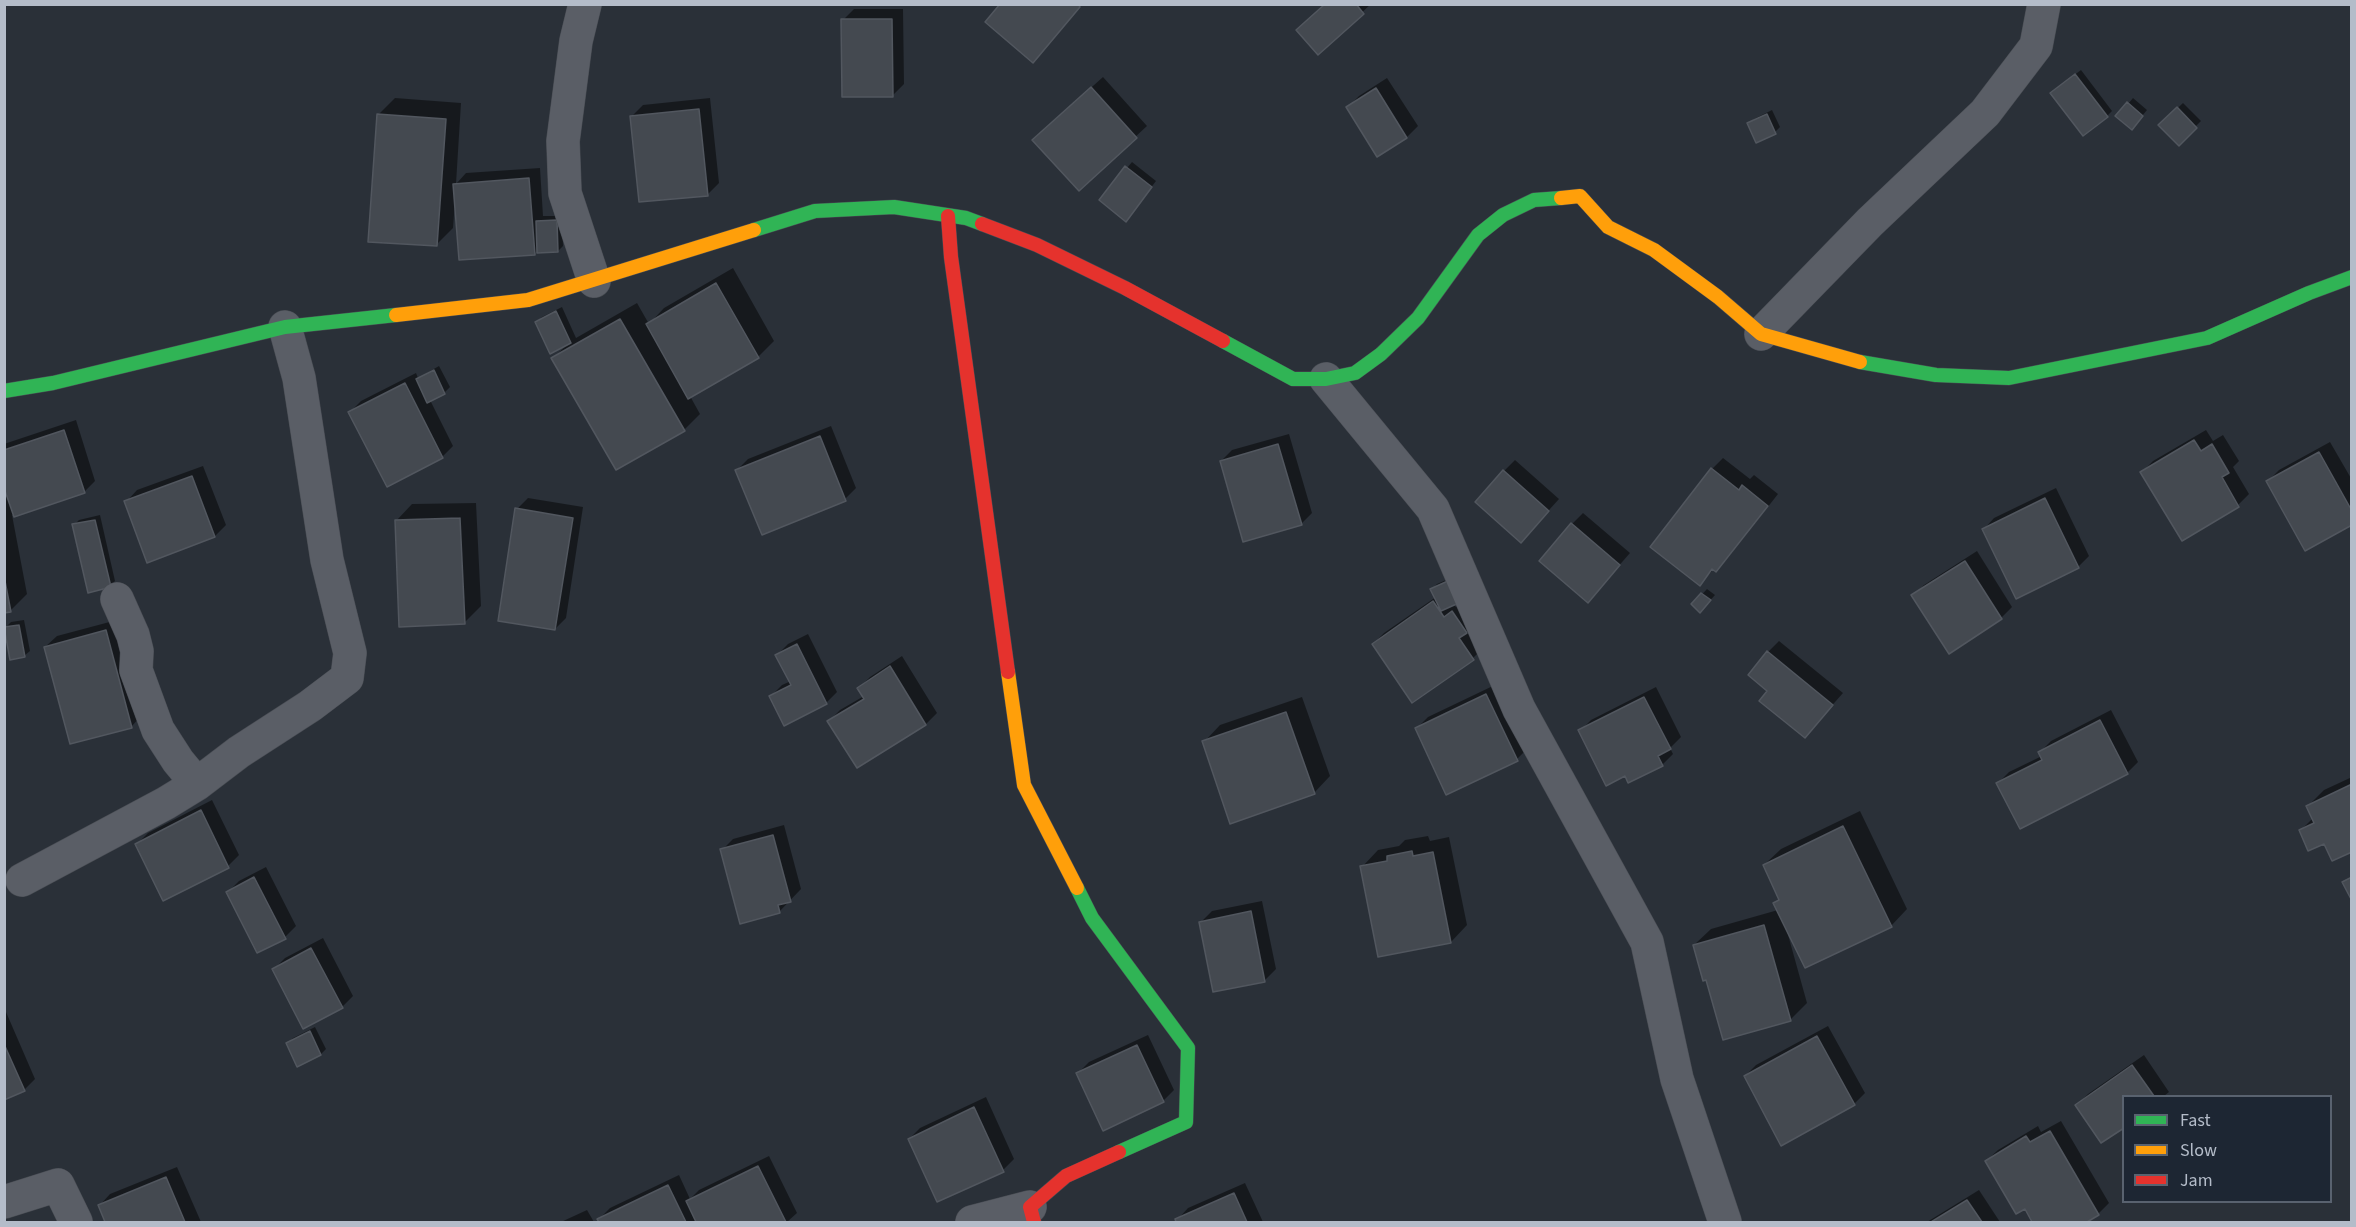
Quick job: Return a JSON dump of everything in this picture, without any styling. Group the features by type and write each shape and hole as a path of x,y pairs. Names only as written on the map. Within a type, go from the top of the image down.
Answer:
{"street":[{"path":"585,4 576,42 563,141 565,193 594,281"},
{"path":"1761,334 1870,222 1985,113 2036,46 2044,4"},
{"path":"4,391 53,383 285,327 528,300 815,211 894,207 966,218 1036,245 1125,288 1293,379 1326,379 1355,373 1381,354 1418,318 1478,235 1503,215 1534,200 1580,196 1608,227 1654,250 1718,297 1761,334 1854,361 1936,375 2009,378 2206,338 2308,293 2352,277"},
{"path":"948,216 951,257 1024,785 1092,918 1188,1048 1186,1122 1066,1176 1032,1215 972,1222"},
{"path":"22,880 197,784 239,752 310,706 347,678 350,653 327,560 298,378 285,327"},
{"path":"1326,379 1433,509 1519,709 1647,942 1677,1079 1725,1222"},
{"path":"117,599 133,635 137,651 136,670 158,730 178,761 197,784"},
{"path":"4,1202 58,1185 76,1222"}],"building":[{"path":"1000,4 1078,4 1080,7 1033,63 985,22"},
{"path":"1325,4 1356,4 1364,14 1318,55 1296,30"},
{"path":"841,19 892,19 893,97 842,97"},
{"path":"2075,74 2108,117 2083,136 2050,93"},
{"path":"1091,87 1137,138 1079,191 1032,140"},
{"path":"1376,88 1407,138 1377,157 1346,107"},
{"path":"2127,102 2143,116 2132,130 2115,116"},
{"path":"2177,107 2197,128 2179,146 2158,125"},
{"path":"699,109 708,196 639,202 630,116"},
{"path":"377,114 446,119 437,246 368,242"},
{"path":"1767,114 1776,134 1756,143 1747,123"},
{"path":"1125,166 1152,187 1126,222 1099,200"},
{"path":"529,178 535,255 459,260 453,184"},
{"path":"557,220 558,252 537,253 536,221"},
{"path":"716,283 759,358 688,399 646,324"},
{"path":"556,311 571,343 550,354 535,322"},
{"path":"620,319 685,431 616,470 551,358"},
{"path":"434,370 445,394 427,403 416,379"},
{"path":"405,383 443,458 387,487 348,412"},
{"path":"64,430 85,493 14,517 4,488 4,450"},
{"path":"820,436 846,501 762,535 735,470"},
{"path":"2194,440 2201,451 2212,444 2229,473 2222,477 2239,507 2182,541 2140,472"},
{"path":"1278,444 1302,525 1243,542 1220,461"},
{"path":"2319,452 2352,511 2352,525 2305,551 2266,481"},
{"path":"1711,468 1739,490 1742,485 1768,506 1716,572 1712,569 1700,586 1650,547"},
{"path":"1503,470 1549,511 1521,543 1475,502"},
{"path":"192,476 215,537 147,563 124,501"},
{"path":"2045,498 2079,568 2016,599 1982,529"},
{"path":"515,508 573,518 555,630 498,621"},
{"path":"460,518 465,624 399,627 395,520"},
{"path":"95,520 111,587 88,593 72,524"},
{"path":"1571,523 1620,565 1588,603 1539,561"},
{"path":"1965,561 2002,619 1949,654 1911,595"},
{"path":"4,576 11,612 4,613"},
{"path":"1450,580 1461,602 1441,611 1430,589"},
{"path":"1701,593 1711,600 1700,613 1691,604"},
{"path":"1433,601 1444,617 1452,611 1467,633 1459,638 1474,660 1412,703 1372,644"},
{"path":"19,625 25,657 10,660 4,627"},
{"path":"106,630 132,728 70,744 44,647"},
{"path":"797,644 827,704 784,726 769,696 791,685 775,655"},
{"path":"1767,651 1833,705 1805,738 1759,701 1767,691 1748,675"},
{"path":"890,666 926,725 857,768 827,721 864,699 857,688"},
{"path":"1486,694 1518,761 1446,795 1415,728"},
{"path":"1644,697 1671,749 1658,756 1663,766 1628,783 1625,776 1606,786 1578,730"},
{"path":"1286,712 1315,794 1230,824 1202,741"},
{"path":"2100,720 2128,774 2020,829 1996,783 2042,760 2038,752"},
{"path":"2352,784 2352,852 2332,861 2324,844 2308,851 2299,830 2314,823 2306,806"},
{"path":"201,810 229,868 163,901 135,844"},
{"path":"1843,826 1892,927 1805,968 1773,903 1779,900 1763,865"},
{"path":"773,835 791,902 778,905 780,913 740,924 720,849"},
{"path":"1412,851 1413,856 1433,852 1451,943 1378,957 1360,866 1387,861 1387,856"},
{"path":"254,877 286,939 257,953 226,892"},
{"path":"2352,877 2352,901 2342,882"},
{"path":"1251,911 1265,982 1213,992 1199,922"},
{"path":"1764,925 1791,1021 1723,1040 1706,980 1703,981 1693,945"},
{"path":"311,948 343,1008 303,1029 272,969"},
{"path":"310,1031 321,1055 297,1067 286,1043"},
{"path":"1817,1036 1855,1105 1781,1146 1744,1076"},
{"path":"4,1044 25,1091 4,1100"},
{"path":"1137,1045 1164,1102 1103,1131 1076,1073"},
{"path":"2132,1065 2153,1095 2122,1095 2122,1129 2101,1143 2075,1105"},
{"path":"974,1107 1004,1172 937,1202 908,1139"},
{"path":"2050,1131 2099,1215 2087,1222 2032,1222 2025,1209 2016,1214 1985,1161 2026,1136 2030,1142"},
{"path":"758,1166 786,1222 696,1222 686,1201"},
{"path":"166,1177 185,1222 105,1222 98,1205"},
{"path":"668,1185 686,1222 599,1222 597,1219"},
{"path":"1234,1193 1247,1222 1176,1222 1175,1219"},
{"path":"1967,1200 1982,1222 1931,1222"}],"traffic: fast":[{"path":"1223,341 1293,379 1326,379 1355,373 1381,354 1418,318 1478,235 1503,215 1534,200 1561,198"},
{"path":"754,230 815,211 894,207 966,218 982,224"},
{"path":"1860,362 1936,375 2009,378 2207,338 2309,293 2352,277"},
{"path":"4,391 53,383 285,327 396,315"},
{"path":"1077,888 1092,918 1188,1048 1186,1122 1119,1152"}],"traffic: slow":[{"path":"1561,198 1580,196 1608,227 1654,250 1718,297 1761,334 1860,362"},
{"path":"396,315 528,300 754,230"},
{"path":"1008,672 1024,785 1077,888"}],"traffic: jam":[{"path":"948,216 951,257 1008,672"},
{"path":"982,224 1037,245 1125,288 1223,341"},
{"path":"1034,1222 1030,1207 1066,1176 1119,1152"}]}
